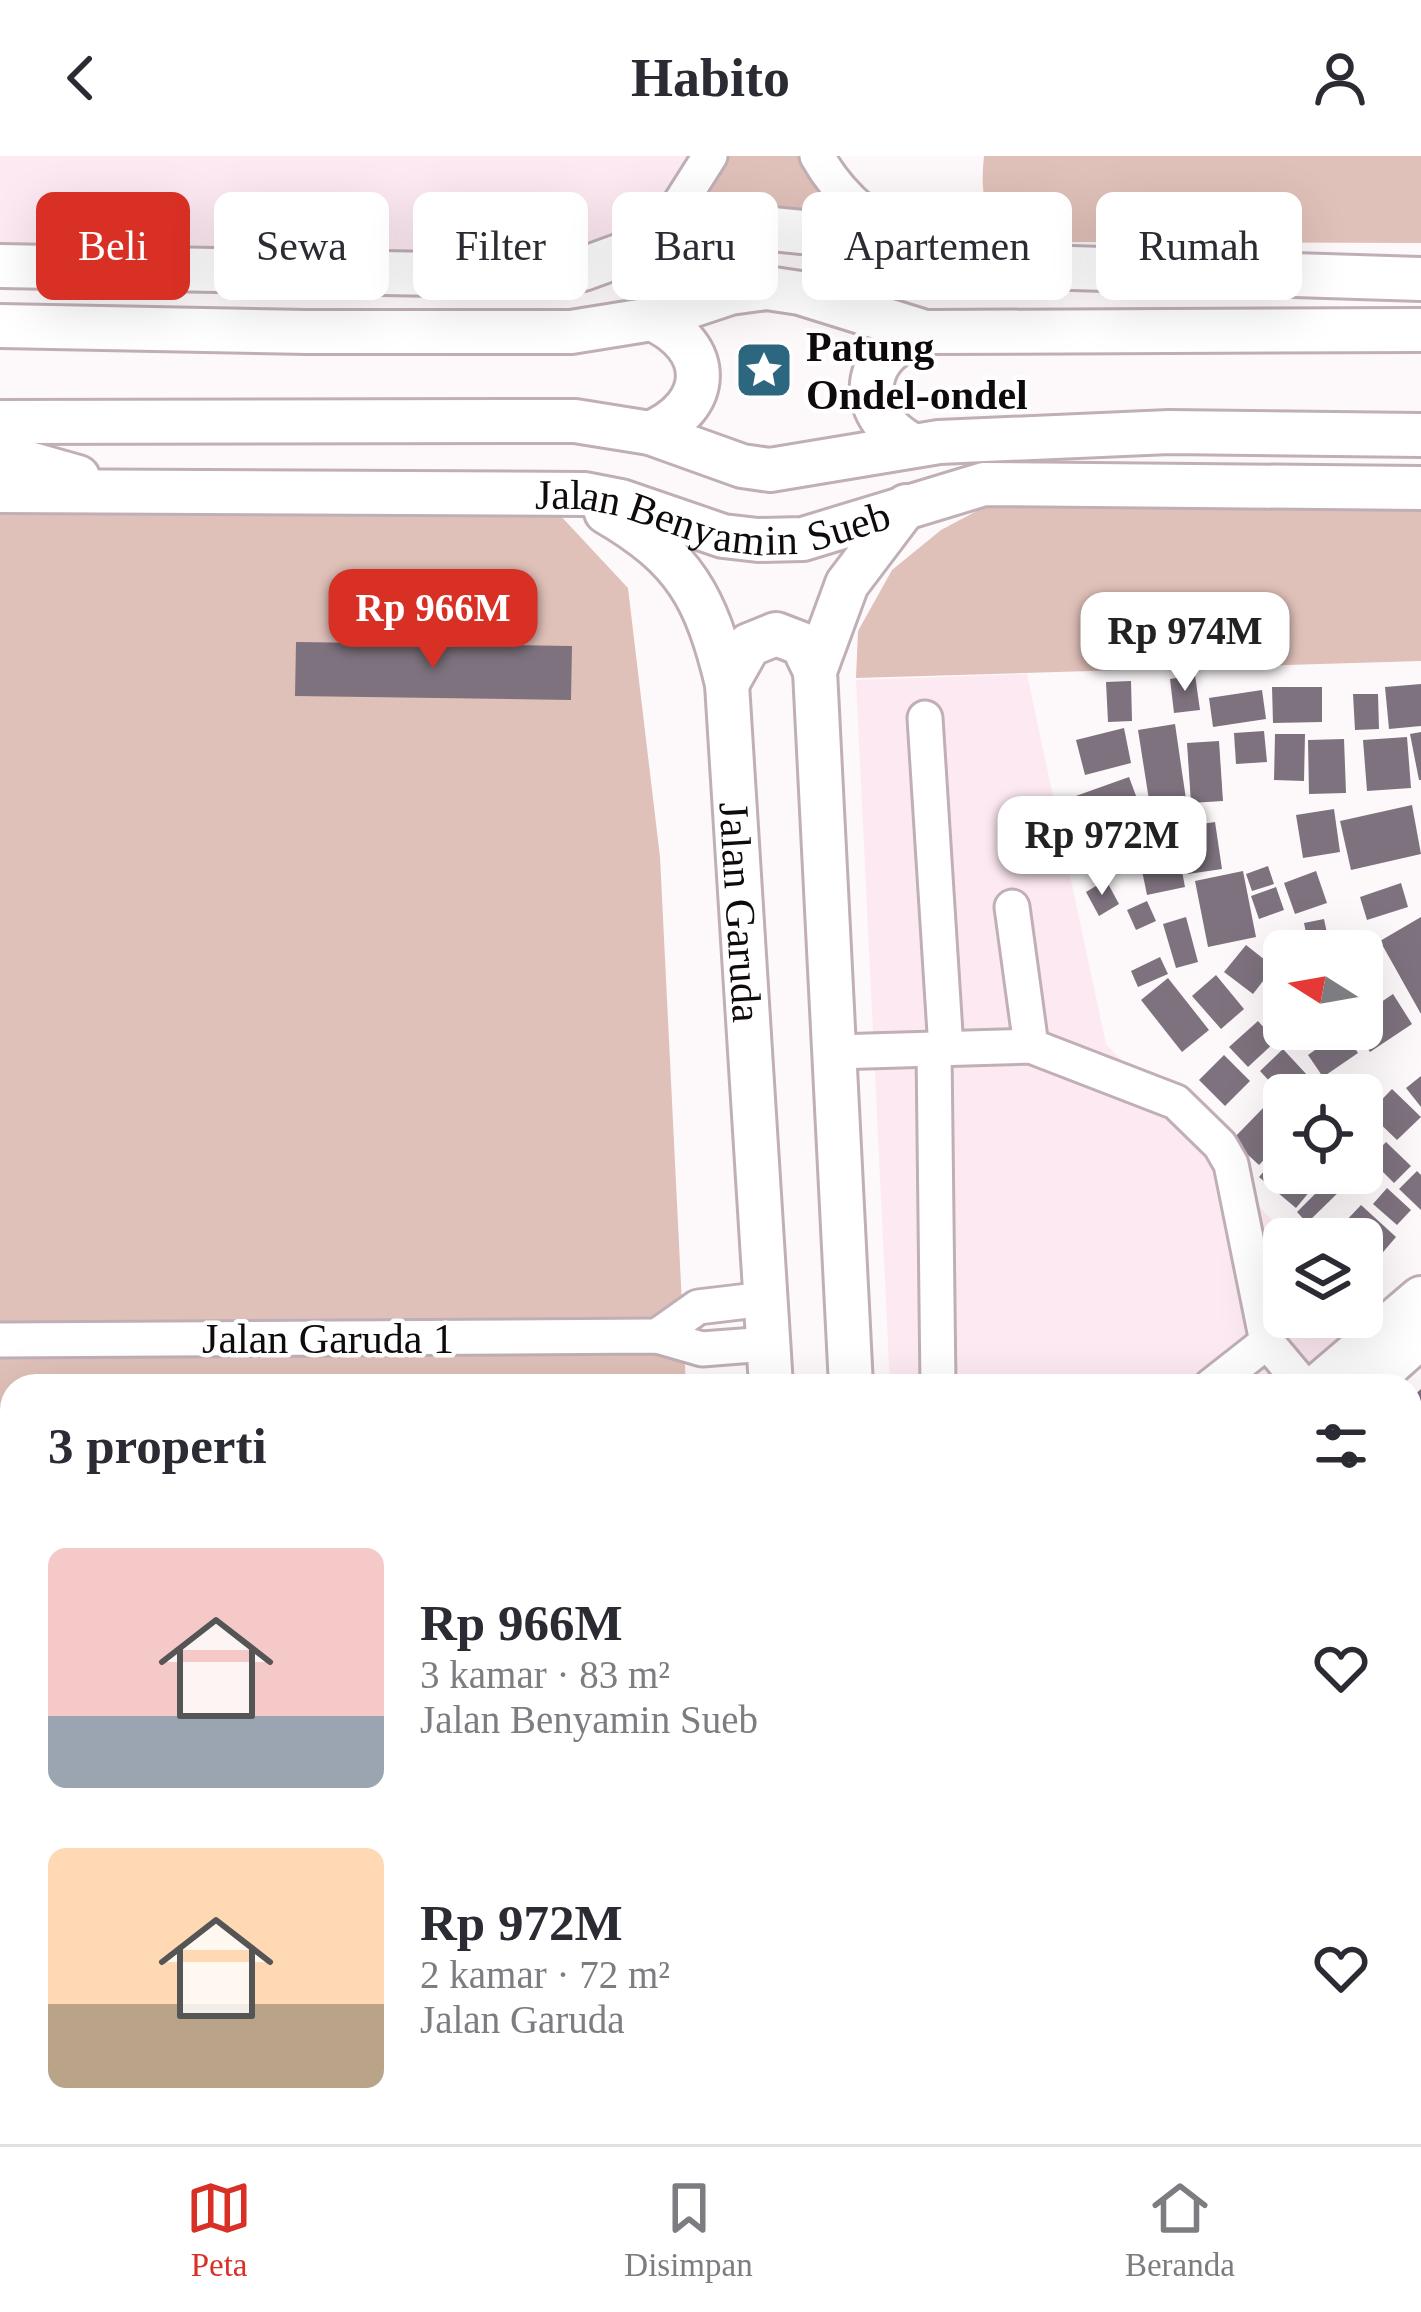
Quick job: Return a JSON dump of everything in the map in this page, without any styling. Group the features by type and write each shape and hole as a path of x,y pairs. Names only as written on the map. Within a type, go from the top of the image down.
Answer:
{"main road":[{"path":"190,268 548,276 612,258"},
{"path":"0,266 36,266"},
{"path":"1302,276 1421,279"},
{"path":"0,326 571,332 652,319 730,293 766,288 800,293 925,332"},
{"path":"190,299 308,332"},
{"path":"1251,300 1359,329"},
{"path":"650,433 675,422 692,402 699,376 692,350 676,329 652,319"},
{"path":"912,445 892,434 878,416 871,394 874,372 885,352 904,338 925,332 1421,330"},
{"name":"Jalan Benyamin Sueb","path":"0,422 575,421 650,433 742,466 770,470 912,445 1169,432 1421,435"},
{"path":"1169,432 1283,485"},
{"path":"0,454 131,491"},
{"name":"Jalan Benyamin Sueb","path":"0,490 585,494 621,501 723,536 758,540 803,539 984,484 1421,488"},
{"name":"Jalan Garuda","path":"585,494 648,537 693,589 712,623 727,683 770,1365"},
{"name":"Jalan Garuda","path":"849,1374 815,670 847,584 906,506"},
{"path":"727,683 749,645 776,634 802,644 815,670"},
{"path":"1332,1374 1421,1298"},
{"path":"1378,1374 1421,1336"}],"street":[{"path":"687,192 710,156"},
{"path":"817,156 841,192"},
{"path":"925,718 940,1050 938,1374"},
{"path":"1012,907 1031,1046"},
{"path":"834,1052 1031,1046 1176,1102 1220,1145 1232,1164 1268,1342 1294,1374"},
{"path":"657,1336 698,1307 765,1299"},
{"name":"Jalan Garuda 1","path":"0,1340 657,1336 770,1365"},
{"path":"1226,1374 1268,1342"}],"shaded area":[{"path":"0,156 710,156 679,192 612,192 612,251 588,252 588,192 413,192 413,254 389,254 389,192 214,192 214,256 190,257 190,192 36,192 36,259 0,259"},
{"path":"710,156 817,156 846,192 802,192 802,241 778,242 778,192 679,192"},
{"path":"984,156 1421,156 1421,243 1302,243 1302,192 1096,192 1096,242 1072,242 1072,192 983,189"},
{"path":"986,506 1421,511 1421,661 856,678 858,631 892,570 941,530"},
{"path":"0,513 558,513 628,588 660,857 685,1374 0,1374"},
{"path":"1027,674 1106,1044 1270,1218 1263,1218 1263,1338 1383,1337 1408,1364 1397,1374 889,1374 856,680"}],"building":[{"path":"296,642 572,646 571,700 295,696"},
{"path":"1195,675 1200,710 1174,713 1170,679"},
{"path":"1131,681 1132,721 1108,722 1106,682"},
{"path":"1421,684 1421,726 1389,729 1385,687"},
{"path":"1272,687 1322,687 1322,722 1273,723"},
{"path":"1262,690 1266,719 1213,727 1209,698"},
{"path":"1353,694 1378,694 1379,729 1355,730"},
{"path":"1175,724 1188,813 1152,819 1138,730"},
{"path":"1124,728 1131,763 1085,775 1076,740"},
{"path":"1264,731 1267,762 1236,764 1234,733"},
{"path":"1421,732 1421,780 1419,780 1410,734"},
{"path":"1275,734 1305,734 1304,781 1274,780"},
{"path":"1407,737 1411,788 1367,791 1363,740"},
{"path":"1344,739 1346,793 1309,794 1308,740"},
{"path":"1219,741 1223,801 1191,803 1187,743"},
{"path":"1129,777 1145,820 1074,845 1059,802"},
{"path":"1412,805 1421,854 1351,870 1340,821"},
{"path":"1334,809 1340,852 1303,858 1296,815"},
{"path":"1215,822 1222,869 1188,874 1181,827"},
{"path":"1174,828 1185,887 1147,895 1135,836"},
{"path":"1127,835 1137,856 1106,870 1097,848"},
{"path":"1268,866 1274,884 1252,891 1246,874"},
{"path":"1243,871 1256,937 1208,947 1195,881"},
{"path":"1316,871 1327,903 1295,914 1284,883"},
{"path":"1106,880 1119,904 1099,916 1086,892"},
{"path":"1401,883 1408,907 1367,920 1360,897"},
{"path":"1276,887 1284,910 1259,919 1251,896"},
{"path":"1147,901 1156,921 1136,930 1127,910"},
{"path":"1186,917 1198,962 1176,968 1163,924"},
{"path":"1421,917 1421,1014 1383,946 1383,939"},
{"path":"1324,919 1326,930 1305,930 1304,923"},
{"path":"1246,945 1263,958 1263,981 1253,994 1224,972"},
{"path":"1160,957 1168,974 1138,987 1131,971"},
{"path":"1216,975 1244,1009 1221,1029 1192,996"},
{"path":"1168,978 1209,1030 1182,1052 1141,1000"},
{"path":"1393,994 1412,1024 1383,1043 1383,1001"},
{"path":"1258,1021 1263,1027 1266,1050 1248,1067 1229,1047"},
{"path":"1284,1050 1307,1074 1263,1074 1260,1071"},
{"path":"1315,1050 1358,1053 1327,1074 1321,1074 1308,1055"},
{"path":"1224,1055 1250,1081 1225,1106 1199,1080"},
{"path":"1421,1076 1421,1107 1406,1088"},
{"path":"1392,1089 1421,1117 1397,1140 1383,1126 1383,1098"},
{"path":"1263,1108 1263,1161 1259,1165 1232,1140"},
{"path":"1386,1142 1411,1166 1394,1183 1383,1172"},
{"path":"1417,1171 1421,1175 1421,1210 1399,1189"},
{"path":"1387,1188 1411,1210 1397,1225 1373,1204"},
{"path":"1279,1194 1308,1194 1296,1208"},
{"path":"1315,1194 1337,1194 1312,1218 1297,1212"},
{"path":"1361,1205 1375,1218 1349,1218"},
{"path":"1383,1225 1396,1237 1383,1252"}],"place":[{"name":"Patung Ondel-ondel","path":"764,370"}]}
